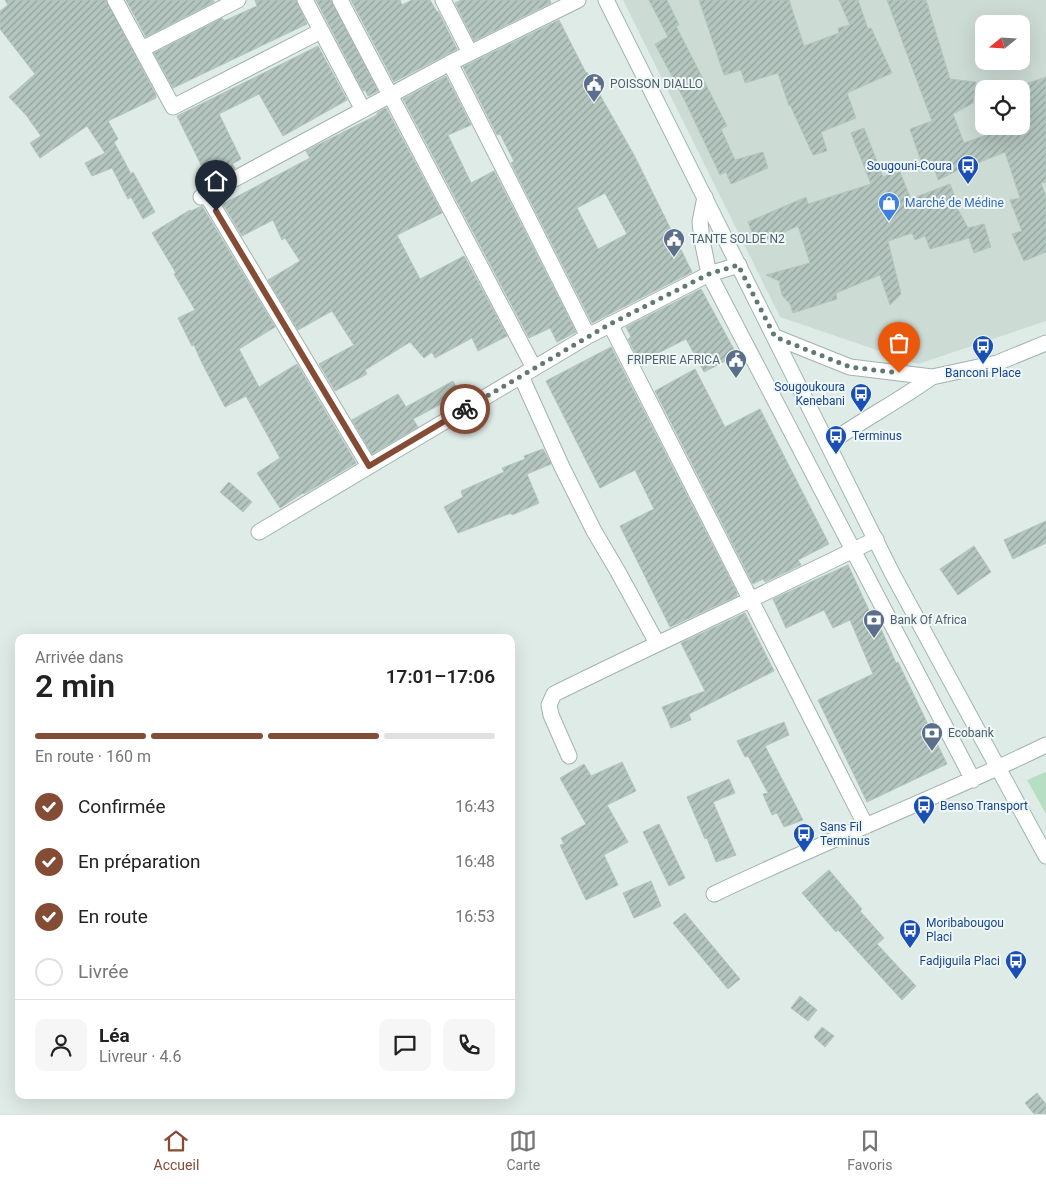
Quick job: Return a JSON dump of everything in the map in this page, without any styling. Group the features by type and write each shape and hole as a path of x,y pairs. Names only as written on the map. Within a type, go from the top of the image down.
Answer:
{"street":[{"path":"115,0 173,108 321,31"},
{"path":"142,49 238,0"},
{"path":"305,0 362,110"},
{"path":"340,0 390,95 527,372 562,467 594,531 656,644"},
{"path":"442,0 470,53"},
{"path":"369,466 203,195 470,53 578,0"},
{"path":"606,0 892,573 1046,856"},
{"path":"450,64 588,336"},
{"path":"705,197 700,222 709,274 973,780"},
{"path":"259,532 588,336 709,274 738,265"},
{"path":"610,324 866,826"},
{"path":"775,337 850,367 932,377 996,363 1046,343"},
{"path":"828,444 864,419 932,377"},
{"path":"569,756 551,715 549,705 554,694 876,539"},
{"path":"714,894 973,780 1046,745"}],"shaded area":[{"name":"Marché de Médine","path":"623,0 1046,0 1046,321 918,364 780,317"}],"green space":[{"path":"1046,772 1046,814 1027,780"}],"building":[{"path":"5,0 106,0 156,95 156,98 108,121 118,139 114,142 131,174 133,172 155,212 143,219 131,197 128,199 112,168 92,176 85,163 105,153 87,126 40,158 30,143 41,136 26,115 9,97 35,74 0,29 0,11 8,5"},
{"path":"126,0 213,0 214,2 146,37"},
{"path":"255,0 296,0 307,24 173,88 154,53 222,18 224,21 257,6"},
{"path":"316,0 331,0 378,91 368,96 365,90 363,91"},
{"path":"351,0 400,0 402,5 412,0 430,0 438,11 457,49 394,82"},
{"path":"461,0 550,0 551,3 474,41 455,3"},
{"path":"649,0 667,0 679,25 676,26 727,126 721,129 735,160 763,152 768,168 731,184 726,172 720,175 685,101 655,44 668,37"},
{"path":"699,0 789,0 804,46 839,33 838,28 850,25 839,0 858,0 868,29 871,28 892,73 847,93 856,118 821,132 827,151 813,155 789,106 778,73 745,83 741,70 724,75"},
{"path":"887,0 926,0 950,79 975,82 973,103 953,114 964,143 986,135 1030,135 1030,82 1046,77 1046,182 1041,183 1046,197 1046,252 1024,261 1012,234 1022,231 1010,200 1020,198 1005,152 975,164 974,162 938,180 933,164 923,167 910,129 932,121"},
{"path":"559,20 586,73 634,155 692,272 592,323 511,163 514,161 500,134 497,135 463,67","holes":["605,193 627,234 598,249 577,208"]},
{"path":"318,46 347,100 283,136 259,94 219,114 241,159 232,164 235,168 209,181 177,116"},
{"path":"446,76 471,125 448,135 471,183 494,171 576,332 557,342 550,328 529,338 403,99"},
{"path":"386,108 442,213 397,235 420,279 464,256 507,336 478,351 472,338 435,358 432,352 424,358 410,342 365,370 367,374 335,391 319,364 354,345 332,311 298,330 268,280 300,261 285,238 282,240 273,220 242,236 223,204 310,158 306,151 377,115 377,113"},
{"path":"864,128 883,177 899,170 911,199 950,184 957,203 955,204 968,228 984,224 991,247 974,253 969,238 930,249 925,236 915,240 912,233 888,241 901,294 890,305 880,275 836,293 837,299 793,313 790,304 782,295 779,281 766,275 810,263 798,226 757,244 748,222 806,197 808,204 871,184 851,133"},
{"path":"202,206 275,327 239,349 259,387 297,364 356,463 280,508 257,473 280,458 246,396 225,407 194,345 192,346 178,318 195,310 152,233 190,210"},
{"path":"701,289 737,355 704,372 686,339 640,362 628,339 631,337 626,327"},
{"path":"611,347 737,593 737,596 670,627 620,526 654,509 635,470 600,488 546,381"},
{"path":"695,369 725,427 760,409 829,544 798,560 801,565 765,582 763,579 753,584 655,391"},
{"path":"453,381 460,394 413,419 418,427 372,454 352,420 398,394 406,407"},
{"path":"543,449 551,464 527,474 539,503 512,515 511,513 458,533 444,507 463,497 461,491 504,472 502,468 525,459 524,456"},
{"path":"229,482 252,502 243,512 220,492"},
{"path":"1046,521 1046,543 1013,559 1004,540"},
{"path":"974,546 991,572 958,595 940,569"},
{"path":"848,565 874,621 877,620 896,663 898,662 947,764 867,802 818,700 873,674 850,620 833,628 824,610 786,628 773,599"},
{"path":"745,613 774,671 689,714 691,720 671,728 662,707 705,691 681,643"},
{"path":"784,722 789,735 765,746 803,820 784,827 777,813 772,815 763,794 768,793 748,756 745,757 737,741"},
{"path":"622,762 636,791 607,805 628,842 604,855 618,885 586,900 560,845 564,844 561,838 586,824 560,778 584,764 591,776"},
{"path":"729,779 735,793 713,802 736,855 716,862 707,838 705,839 687,797"},
{"path":"659,824 685,878 669,886 643,832"},
{"path":"829,870 862,909 860,911 884,938 877,944 916,986 902,1000 838,930 836,932 802,893"},
{"path":"651,881 661,906 634,918 623,893"},
{"path":"685,913 740,979 728,989 673,923"},
{"path":"800,996 817,1010 808,1021 791,1008"},
{"path":"822,1027 834,1036 825,1047 814,1037"},
{"path":"1037,1093 1046,1104 1046,1114 1034,1114 1025,1103"}],"way so far":[{"path":"465,409 610,324 709,274 738,265 775,337 850,367 899,373"}],"place":[{"name":"POISSON DIALLO","path":"594,103"},
{"name":"Sougouni-Coura","path":"968,185"},
{"name":"Marché de Médine","path":"889,222"},
{"name":"TANTE SOLDE N2","path":"674,258"},
{"name":"Banconi Place","path":"983,365"},
{"name":"FRIPERIE AFRICA","path":"736,379"},
{"name":"Sougoukoura Kenebani","path":"861,413"},
{"name":"Terminus","path":"836,455"},
{"name":"Bank Of Africa","path":"874,639"},
{"name":"Ecobank","path":"932,752"},
{"name":"Benso Transport","path":"924,825"},
{"name":"Sans Fil Terminus","path":"804,853"},
{"name":"Moribabougou Placi","path":"910,949"},
{"name":"Fadjiguila Placi","path":"1016,980"}],"route":[{"path":"216,211 369,466 465,409"}]}
